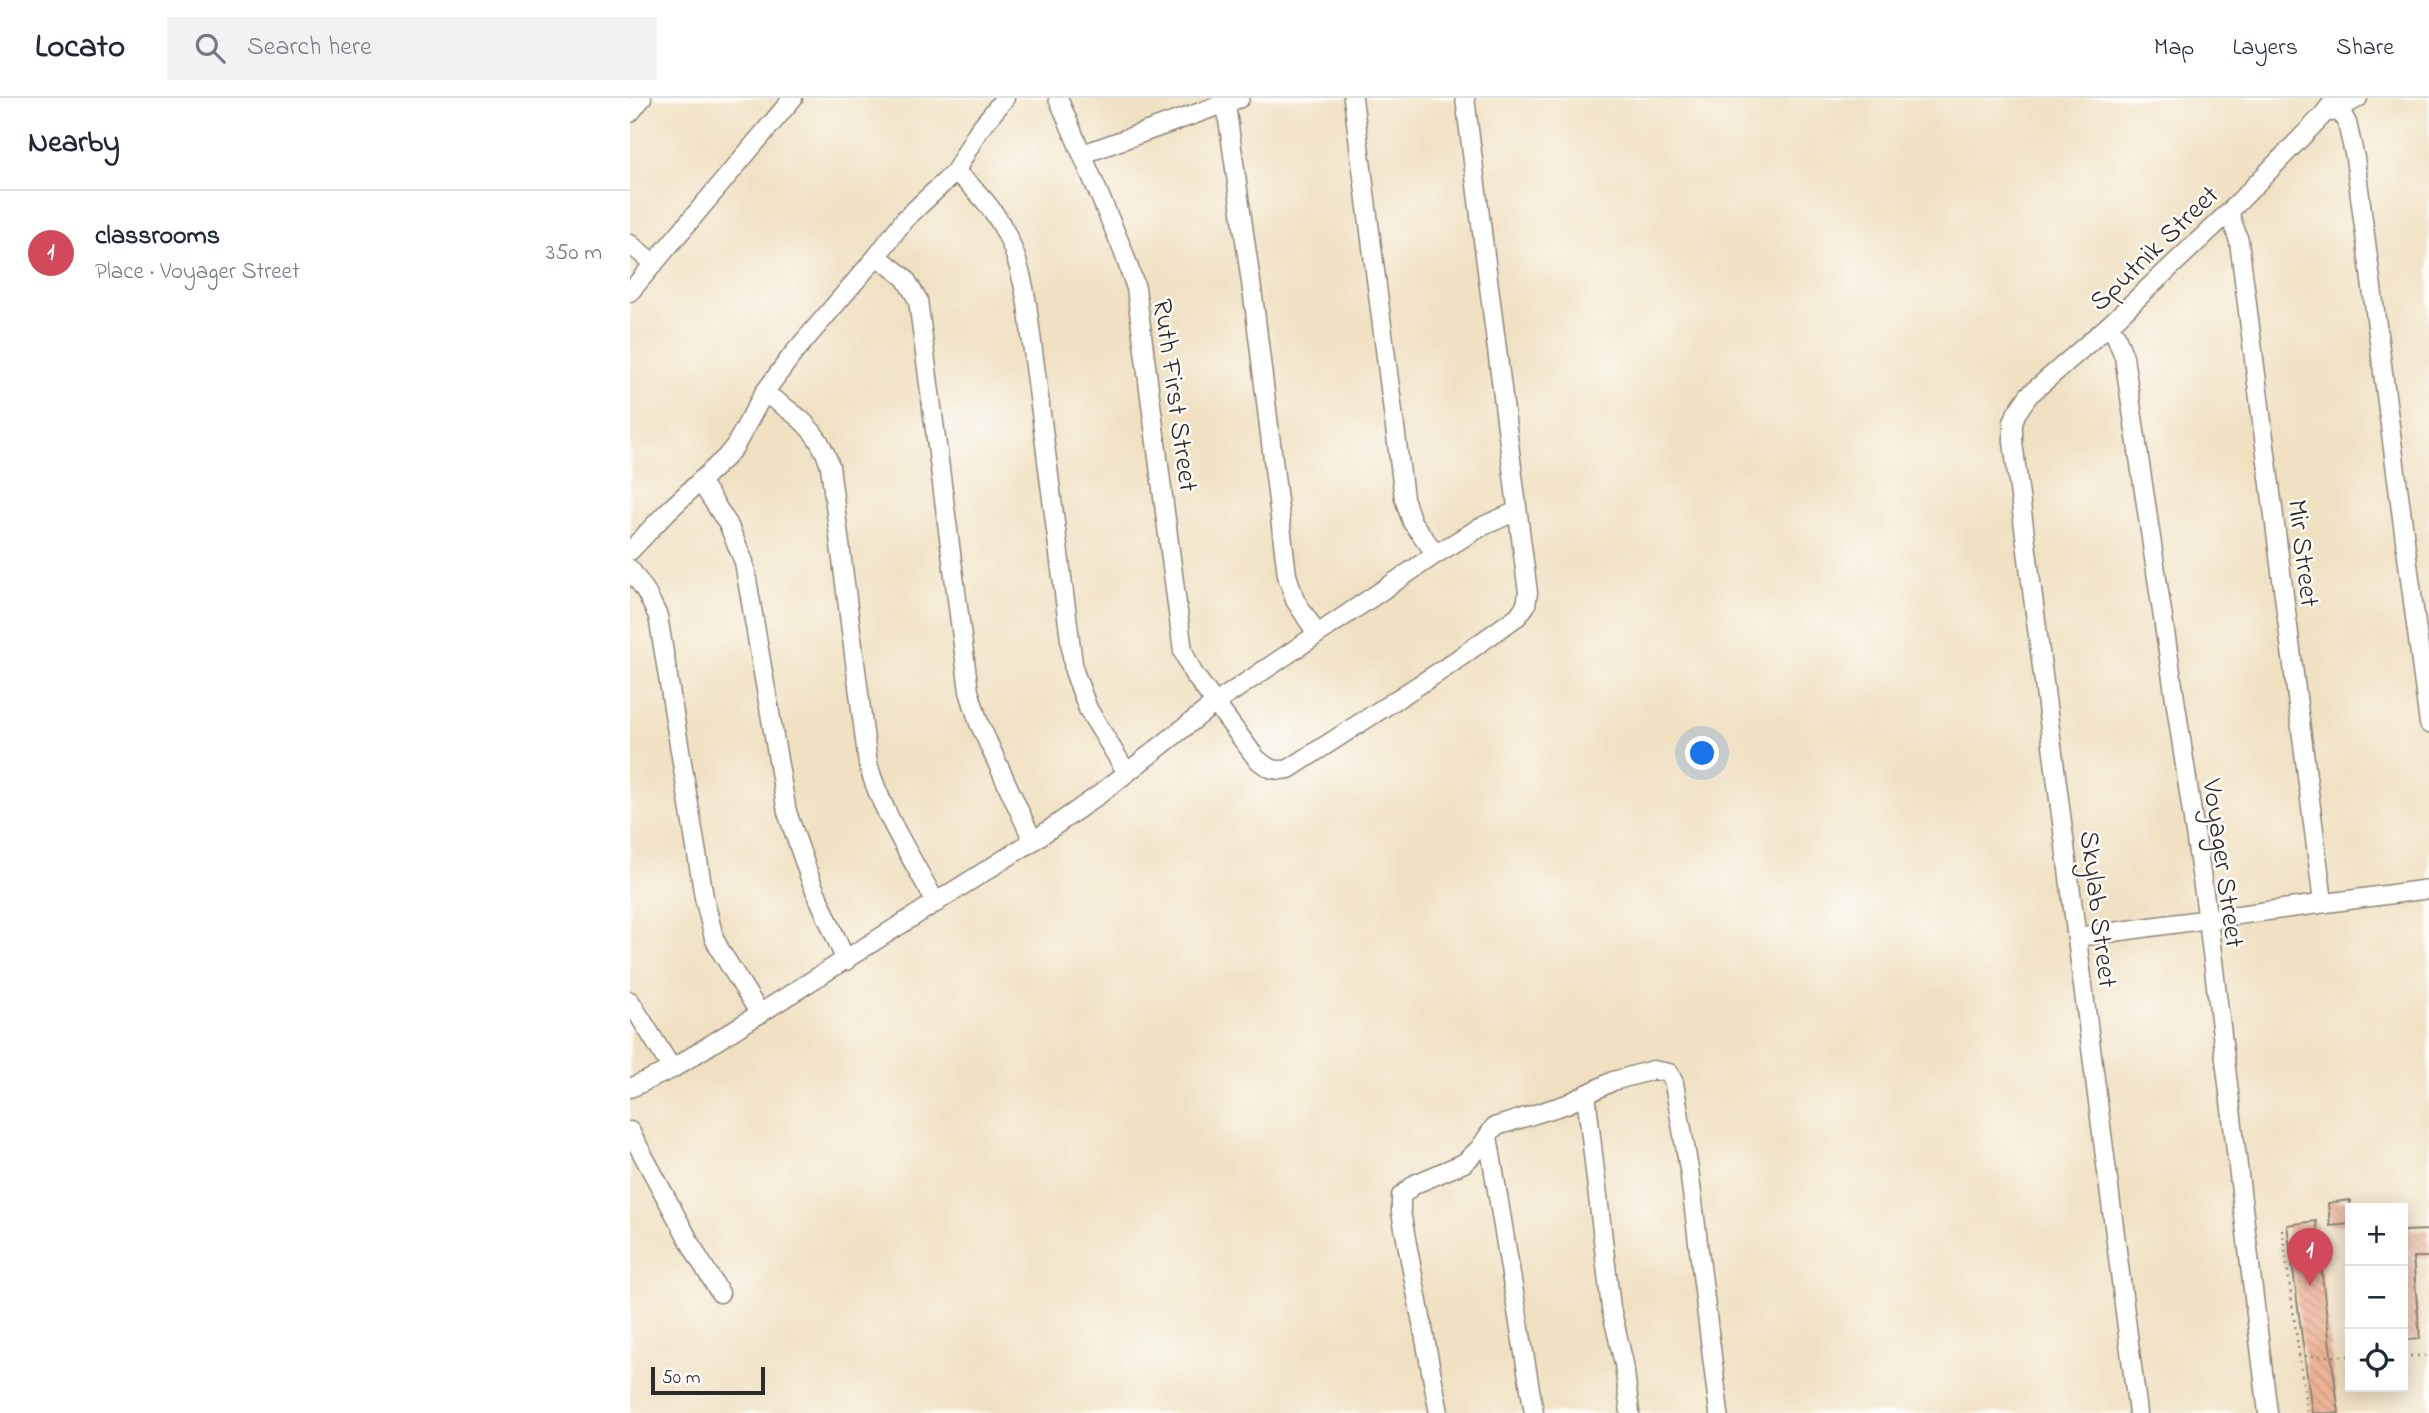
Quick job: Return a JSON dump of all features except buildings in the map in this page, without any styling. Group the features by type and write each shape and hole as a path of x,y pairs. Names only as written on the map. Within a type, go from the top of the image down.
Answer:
{"street":[{"path":"630,113 642,98"},
{"path":"630,292 793,98"},
{"path":"630,551 735,446 764,393 800,344 877,256 912,211 955,172 978,131 1004,98"},
{"name":"Ruth First Street","path":"1058,98 1122,248 1136,288 1183,651 1193,673 1214,704 1256,758 1273,770 1290,769 1445,668 1523,612 1528,593 1465,98"},
{"path":"1353,98 1404,498 1412,522 1436,554"},
{"name":"Sputnik Street","path":"2017,412 2029,396 2229,212 2337,102 2358,98"},
{"path":"1083,154 1233,101 1287,575 1295,600 1317,634"},
{"path":"2337,102 2347,124 2355,158 2429,724"},
{"path":"955,172 988,203 1011,243 1019,267 1027,304 1074,671 1088,709 1127,773"},
{"name":"Mir Street","path":"2229,212 2239,241 2323,902"},
{"path":"630,244 654,264"},
{"path":"877,256 905,278 918,300 969,691 986,741 1034,841"},
{"name":"Voyager Street","path":"2108,326 2116,336 2124,357 2208,920 2268,1413"},
{"path":"764,393 799,415 813,430 826,452 868,764 880,798 936,903"},
{"name":"Skylab Street","path":"2017,412 2013,422 2013,442 2138,1413"},
{"path":"699,481 728,524 744,562 787,812 811,881 846,961"},
{"path":"630,1088 672,1069 1034,841 1127,773 1214,704 1436,554 1481,527 1517,511"},
{"path":"630,569 645,590 658,617 704,897 714,938 760,1014"},
{"path":"2077,937 2429,889"},
{"path":"630,1001 672,1069"},
{"path":"1439,1413 1401,1212 1401,1196 1404,1191 1464,1163 1494,1127 1567,1104 1613,1081 1653,1070 1669,1073 1674,1083 1689,1169 1719,1413"},
{"path":"1586,1094 1611,1308 1624,1364 1630,1413"},
{"path":"630,1131 720,1293"},
{"path":"1488,1136 1534,1413"}],"path":[{"path":"2282,1229 2307,1413"},
{"path":"2298,1356 2345,1356"},
{"path":"2408,1356 2427,1356"}],"place":[{"name":"classrooms","path":"2310,1286"}]}
